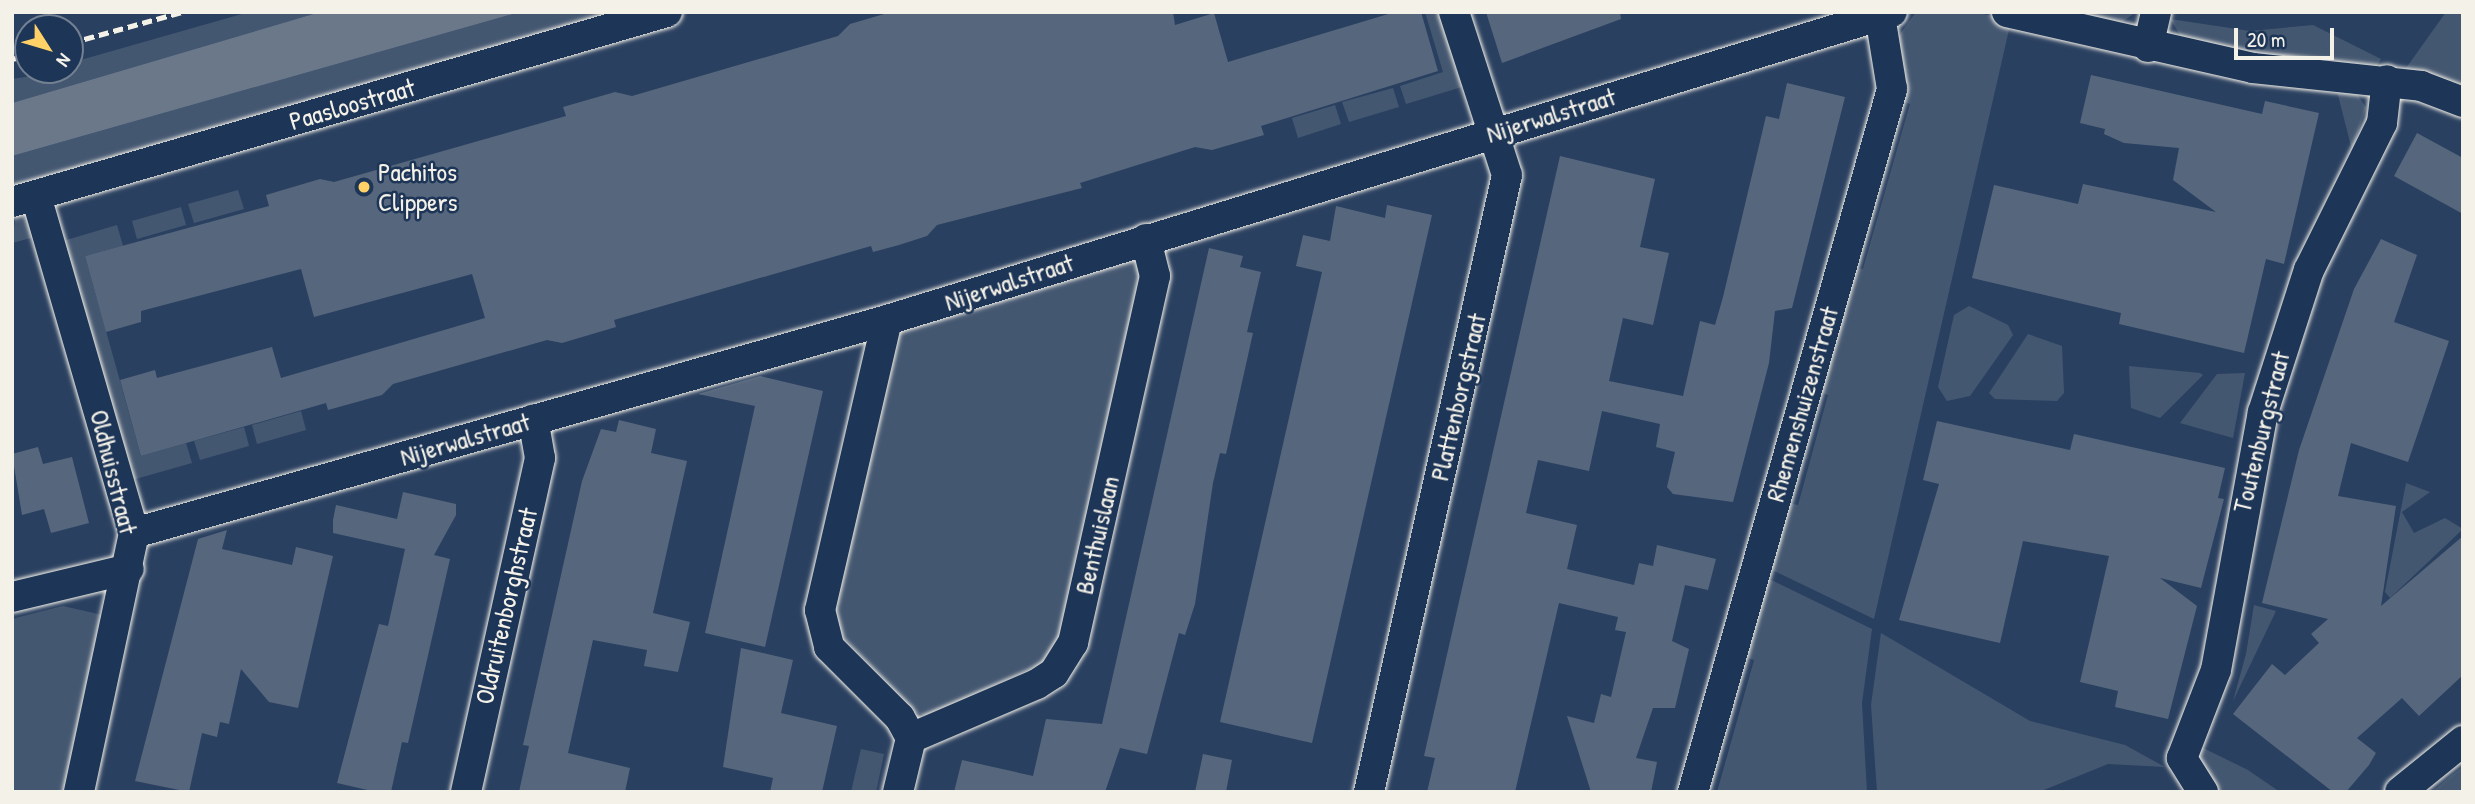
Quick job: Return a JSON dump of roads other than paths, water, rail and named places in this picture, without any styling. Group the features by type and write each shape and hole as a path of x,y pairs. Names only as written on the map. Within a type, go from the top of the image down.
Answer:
{"street":[{"name":"Paasloostraat","path":"24,199 667,12"},
{"name":"Plattenborgstraat","path":"1368,790 1507,175 1490,134 1454,12"},
{"path":"2007,12 2148,47 2253,68 2387,80 2463,102"},
{"path":"2148,47 2156,12"},
{"name":"Nijerwalstraat","path":"134,533 887,320 1886,14"},
{"name":"Rhemenshuizenstraat","path":"1693,792 1892,89 1886,14"},
{"name":"Toutenburgstraat","path":"2203,792 2182,758 2216,670 2263,412 2309,270 2382,123 2387,80"},
{"name":"Oldhuisstraat","path":"24,199 134,533 129,569 79,792"},
{"name":"Benthuislaan","path":"911,738 1037,684 1054,673 1073,643 1156,275 1146,239"},
{"path":"887,320 820,610 821,632 911,738 898,792"},
{"name":"Oldruitenborghstraat","path":"466,792 540,458 533,420"},
{"path":"12,597 129,569"},
{"path":"2400,792 2463,741"}],"railway":[{"path":"84,39 182,12"}],"place":[{"name":"Pachitos Clippers","path":"364,187"}]}
